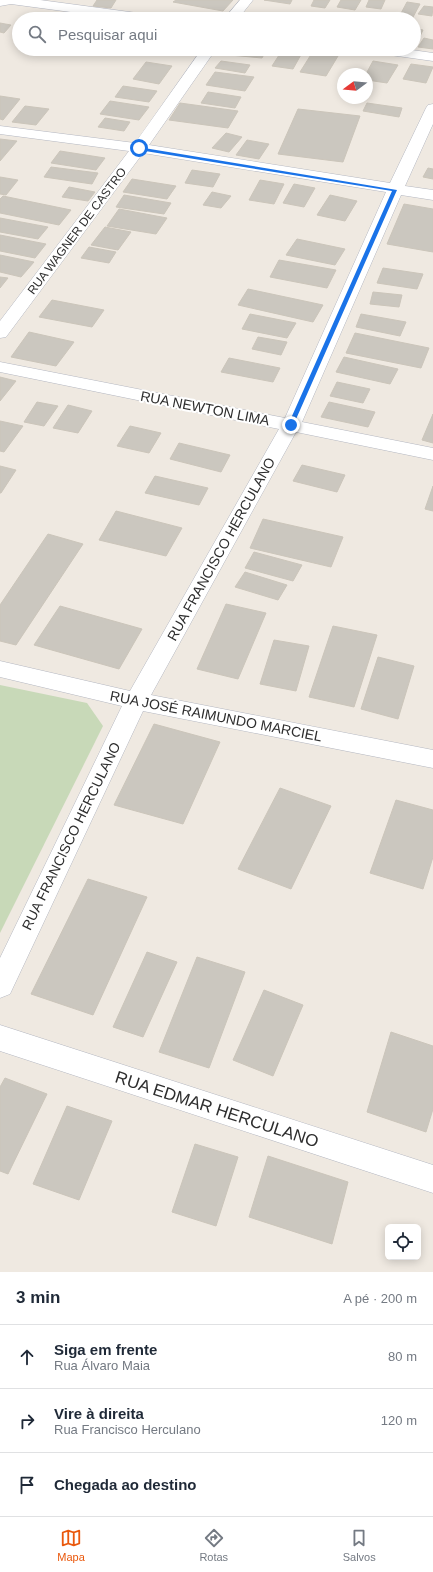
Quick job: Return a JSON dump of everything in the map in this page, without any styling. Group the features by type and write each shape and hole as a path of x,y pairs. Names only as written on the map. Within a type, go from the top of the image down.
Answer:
{"street":[{"path":"0,2 11,0 100,12"},
{"path":"237,12 247,0"},
{"path":"421,55 433,57"},
{"name":"RUA WAGNER DE CASTRO","path":"0,333 139,148 204,56"},
{"name":"RUA FRANCISCO HERCULANO","path":"0,986 136,701 291,425 433,108"},
{"path":"0,130 139,148 433,195"},
{"name":"RUA NEWTON LIMA","path":"0,367 433,454"},
{"name":"RUA JOSÉ RAIMUNDO MARCIEL","path":"0,669 136,701 433,759"},
{"name":"RUA EDMAR HERCULANO","path":"0,1038 433,1179"}],"green space":[{"path":"0,685 87,703 103,726 0,933"}],"building":[{"path":"97,0 116,0 111,8 93,6"},
{"path":"176,0 233,0 223,11 173,2"},
{"path":"264,0 292,0 290,4"},
{"path":"314,0 330,0 325,8 311,6"},
{"path":"341,0 361,0 355,10 337,7"},
{"path":"369,0 385,0 381,9 366,7"},
{"path":"407,2 420,4 416,12 402,12"},
{"path":"424,6 433,7 432,16 421,14 421,12 420,12"},
{"path":"0,23 11,25 4,33 0,32"},
{"path":"424,38 433,40 433,49 421,47 421,42"},
{"path":"241,56 263,56 262,58"},
{"path":"278,56 300,56 293,69 272,66"},
{"path":"310,56 338,56 326,76 300,72"},
{"path":"221,61 250,65 245,73 215,68"},
{"path":"373,61 398,65 387,83 373,81 373,68 369,68"},
{"path":"146,62 172,66 159,84 133,79"},
{"path":"411,64 433,67 426,83 403,79"},
{"path":"215,72 254,77 245,91 206,85"},
{"path":"123,86 157,91 149,102 115,97"},
{"path":"208,92 241,97 235,108 201,103"},
{"path":"0,96 20,99 3,120 0,119"},
{"path":"110,101 149,107 139,120 100,114"},
{"path":"180,103 238,111 228,128 169,120"},
{"path":"366,104 402,108 399,117 363,111"},
{"path":"25,106 49,109 36,125 12,122"},
{"path":"298,109 360,116 343,162 278,154"},
{"path":"105,118 130,122 124,131 98,127"},
{"path":"226,133 242,137 229,152 212,148"},
{"path":"0,139 17,141 0,161"},
{"path":"247,140 269,144 259,159 236,155"},
{"path":"60,151 105,158 96,170 51,163"},
{"path":"51,167 98,173 92,184 44,177"},
{"path":"428,168 433,169 433,179 423,177"},
{"path":"192,170 220,174 213,187 185,183"},
{"path":"0,177 18,180 6,195 0,194"},
{"path":"132,179 176,186 167,199 123,192"},
{"path":"260,180 284,184 274,204 249,200"},
{"path":"294,184 315,188 304,207 283,203"},
{"path":"69,187 95,192 88,201 62,197"},
{"path":"212,192 231,196 221,208 203,205"},
{"path":"124,195 171,203 164,214 116,207"},
{"path":"330,195 357,201 345,221 317,215"},
{"path":"3,196 71,210 59,225 0,213 0,199"},
{"path":"404,204 433,209 433,252 387,244"},
{"path":"119,209 167,218 156,234 107,226"},
{"path":"0,218 48,227 38,239 0,232"},
{"path":"105,227 131,232 118,250 91,245"},
{"path":"0,235 46,244 35,258 0,251"},
{"path":"297,239 345,249 335,265 286,255"},
{"path":"89,247 116,252 109,263 81,258"},
{"path":"0,255 34,262 21,277 0,272"},
{"path":"279,260 336,270 327,288 270,277"},
{"path":"383,268 423,274 417,289 377,283"},
{"path":"0,277 8,278 0,288"},
{"path":"248,289 323,305 313,322 238,305"},
{"path":"373,292 402,295 399,307 370,304"},
{"path":"52,300 104,310 92,327 39,317"},
{"path":"250,314 296,323 287,338 242,329"},
{"path":"361,314 406,322 400,336 356,327"},
{"path":"29,332 74,342 56,366 11,357"},
{"path":"355,333 429,348 421,368 346,353"},
{"path":"258,337 287,342 281,355 252,349"},
{"path":"344,357 398,369 390,384 336,372"},
{"path":"229,358 280,368 273,382 221,372"},
{"path":"0,377 16,381 0,401"},
{"path":"337,382 370,389 363,403 330,396"},
{"path":"37,402 58,406 44,426 24,422"},
{"path":"329,402 375,412 368,427 321,417"},
{"path":"68,405 92,411 78,433 53,428"},
{"path":"433,414 433,443 422,440"},
{"path":"0,421 23,426 4,452 0,451"},
{"path":"130,426 161,433 149,453 117,446"},
{"path":"179,443 230,455 221,472 170,459"},
{"path":"302,465 345,475 337,492 293,481"},
{"path":"0,466 16,470 1,493 0,493"},
{"path":"155,476 208,488 199,505 145,493"},
{"path":"433,486 433,511 425,509"},
{"path":"116,511 182,528 166,556 99,540"},
{"path":"263,519 343,537 331,567 250,548"},
{"path":"48,534 83,544 16,645 0,641 0,605"},
{"path":"254,552 302,565 293,581 245,568"},
{"path":"245,572 287,585 278,600 235,587"},
{"path":"226,604 266,613 238,679 197,669"},
{"path":"60,606 142,629 119,669 34,645"},
{"path":"333,626 377,635 354,707 309,697"},
{"path":"274,640 309,646 296,691 260,684"},
{"path":"378,657 414,666 398,719 361,709"},
{"path":"154,724 220,742 183,824 114,805"},
{"path":"280,788 331,806 291,889 238,869"},
{"path":"396,800 433,810 433,857 423,889 370,873"},
{"path":"88,879 147,897 93,1015 31,994"},
{"path":"147,952 177,962 143,1037 113,1027"},
{"path":"197,957 245,972 209,1068 159,1052"},
{"path":"264,990 303,1005 273,1076 233,1060"},
{"path":"391,1032 433,1046 433,1109 426,1132 367,1112"},
{"path":"5,1078 47,1094 8,1174 0,1171 0,1087"},
{"path":"67,1106 112,1121 79,1200 33,1184"},
{"path":"195,1144 238,1157 216,1226 172,1212"},
{"path":"268,1156 348,1182 332,1244 249,1217"}],"route":[{"path":"139,148 395,190 291,425"}]}
